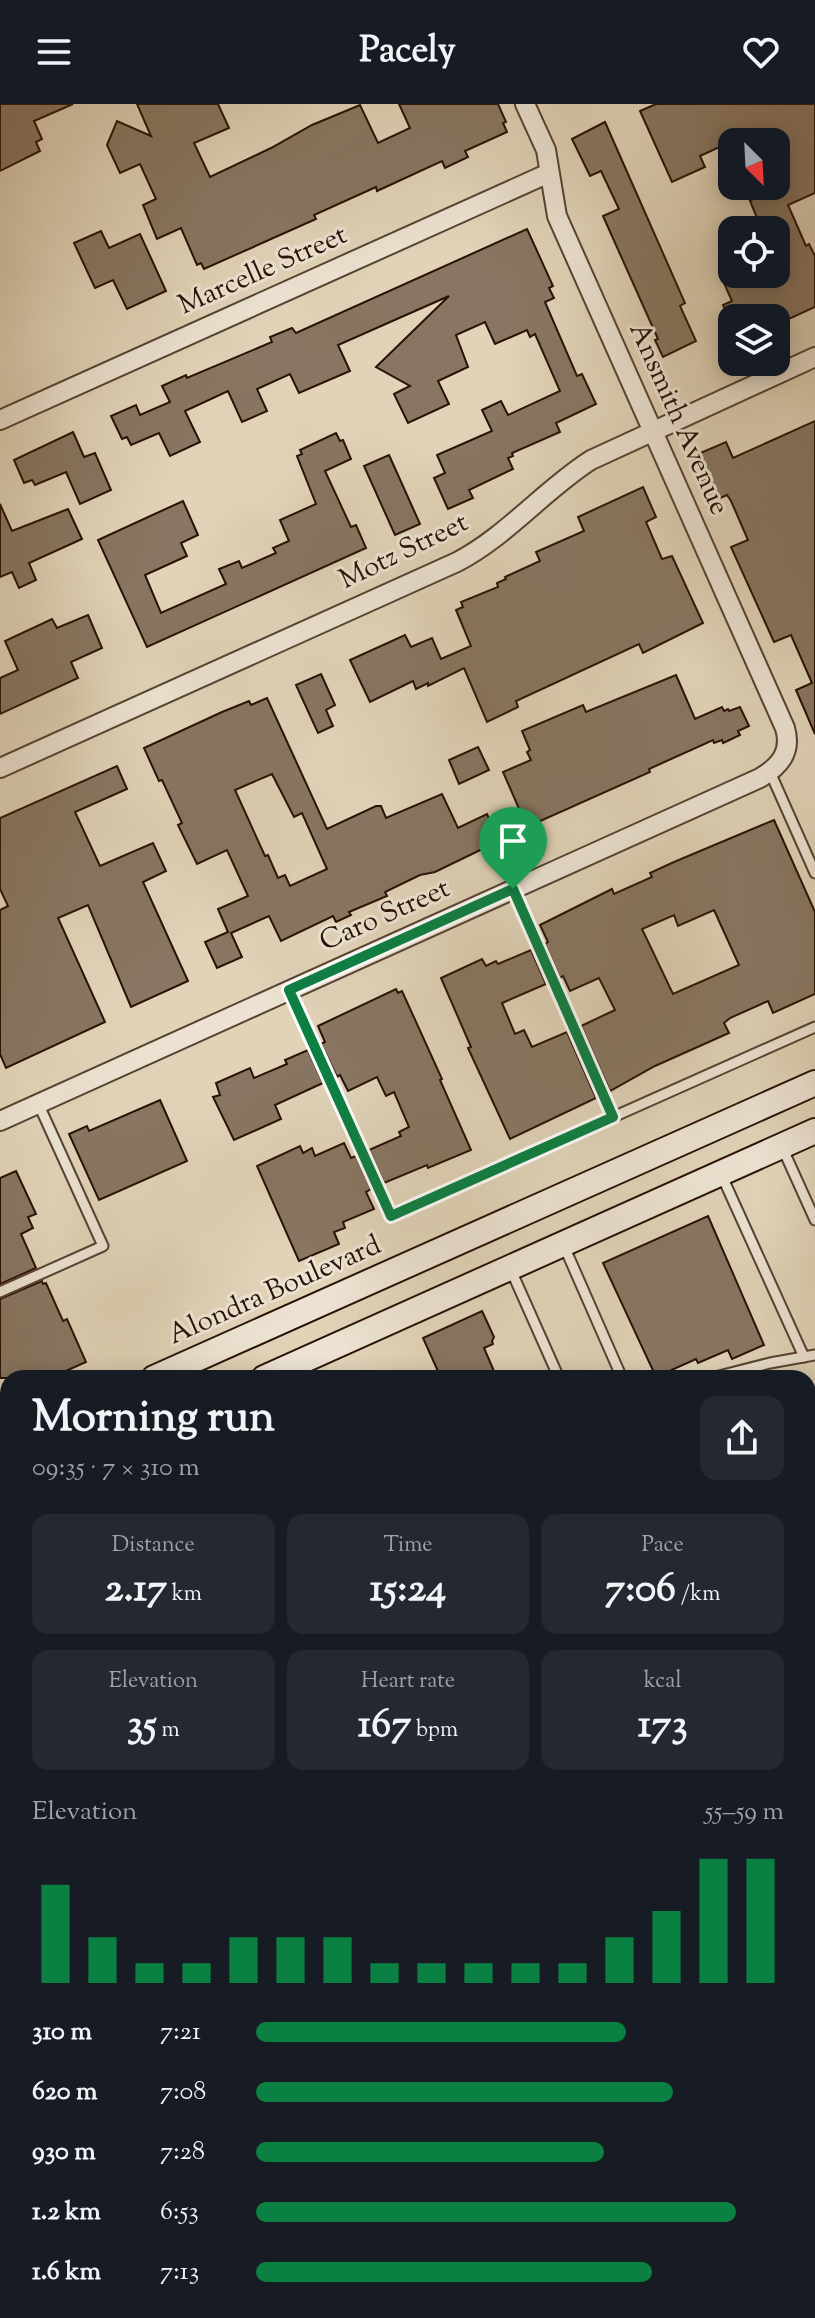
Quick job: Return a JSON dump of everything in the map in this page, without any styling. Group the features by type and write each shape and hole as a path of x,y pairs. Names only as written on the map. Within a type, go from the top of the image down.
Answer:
{"main road":[{"name":"Alondra Boulevard","path":"174,1370 815,1083"},
{"path":"282,1370 815,1131"},
{"path":"703,1133 721,1173"}],"street":[{"name":"Ansmith Avenue","path":"525,104 546,150 557,216 785,728 786,753"},
{"name":"Marcelle Street","path":"0,420 549,173"},
{"name":"Motz Street","path":"0,768 470,556 579,468 815,357"},
{"name":"Caro Street","path":"0,1121 770,772 786,753"}],"lane":[{"path":"770,772 815,873"},
{"path":"513,889 613,1117"},
{"path":"289,990 391,1216 815,1027"},
{"path":"0,1292 103,1246 38,1103"},
{"path":"782,1146 815,1220"},
{"path":"721,1173 804,1357"},
{"path":"563,1244 618,1370"},
{"path":"510,1268 555,1370"},
{"path":"746,1370 815,1355"}],"building":[{"path":"0,104 73,104 34,121 42,139 36,142 40,151 0,171"},
{"path":"137,104 218,104 229,128 194,143 210,177 312,125 360,105 378,143 410,128 399,104 498,104 507,132 465,151 468,157 445,168 442,161 377,191 376,187 314,215 316,219 204,269 201,263 197,265 181,228 157,239 143,205 156,199 140,164 120,173 107,145 117,121 151,136"},
{"path":"656,104 815,104 815,193 788,205 806,246 809,244 815,256 815,307 790,318 790,304 725,304 732,301 726,288 790,288 790,216 756,216 750,201 790,200 790,128 718,128 718,148 700,156 705,167 672,182 640,111"},
{"path":"605,122 685,303 680,306 696,341 663,357 655,340 658,339 603,216 619,209 601,171 590,176 572,139"},
{"path":"527,229 553,286 549,288 554,298 545,302 577,376 582,374 596,404 556,423 560,432 512,453 513,456 508,458 513,469 469,490 473,498 448,509 434,478 445,473 437,455 492,431 482,410 501,401 508,415 560,391 535,334 530,337 527,330 495,344 485,322 456,335 468,367 438,381 449,404 408,423 394,394 410,386 376,367 449,296 338,345 350,371 299,393 290,374 257,389 267,411 242,422 228,391 185,411 200,442 170,456 159,433 131,445 127,437 122,439 111,416 136,405 140,415 170,402 162,386 272,342 270,337 292,328 296,333"},
{"path":"101,231 109,248 140,234 166,291 127,309 113,280 95,288 74,243"},
{"path":"815,421 815,734 796,690 812,683 791,635 774,642 731,547 748,540 731,501 727,495 711,502 691,457 726,442 733,458"},
{"path":"73,432 84,457 95,453 111,490 80,504 66,472 35,485 32,480 24,483 14,460"},
{"path":"336,433 340,441 343,440 351,459 325,471 351,527 356,525 366,548 147,647 98,540 183,501 198,535 181,543 187,556 145,575 161,613 226,584 219,569 239,561 242,568 276,553 273,548 289,541 280,520 316,504 297,456 302,454 300,450"},
{"path":"389,455 420,524 395,535 364,466"},
{"path":"643,487 656,517 646,522 662,559 672,556 703,623 643,653 639,644 516,701 518,707 487,722 464,668 428,686 428,683 416,689 413,681 370,702 350,660 405,635 411,647 432,638 441,659 471,646 456,610 463,607 461,602 498,587 497,583 505,577 540,561 536,552 584,531 578,517"},
{"path":"0,504 12,531 68,509 82,539 29,563 36,580 19,588 12,572 0,577"},
{"path":"88,615 102,648 71,662 78,678 0,714 0,678 18,670 5,641 52,619 57,628"},
{"path":"321,674 335,705 326,710 333,726 318,733 296,685"},
{"path":"676,675 695,719 722,707 724,711 729,711 740,707 749,726 738,731 740,735 723,743 722,740 714,743 713,740 527,827 503,772 531,760 522,731 583,705 586,712"},
{"path":"267,698 327,829 376,806 381,806 386,818 442,794 458,828 487,814 499,841 385,892 387,896 349,912 351,915 336,922 333,916 281,941 269,916 231,933 242,957 217,968 205,942 228,932 218,909 248,896 227,850 197,864 178,825 182,823 144,748 249,701 251,705","holes":["272,774 294,817 302,813 327,869 290,886 285,875 278,878 268,855 265,856 235,790"]},
{"path":"478,747 489,770 459,784 449,760"},
{"path":"117,766 127,789 75,812 100,866 153,843 166,871 143,882 188,981 131,1007 88,905 58,918 105,1022 6,1068 0,1054 0,910 8,906 0,889 0,818"},
{"path":"774,820 815,912 815,994 773,1013 768,1001 730,1018 724,1023 729,1033 655,1066 610,1091 581,1026 615,1010 599,978 570,991 563,976 560,978 540,925 612,889 614,894 652,877 650,873","holes":["714,910 739,965 673,994 642,929 674,915 678,926"]},
{"path":"531,950 546,984 502,1003 515,1034 524,1030 532,1047 567,1032 596,1098 510,1139 468,1048 471,1047 441,978 482,959 486,966 496,961 498,964"},
{"path":"396,989 398,993 402,991 471,1150 384,1183 369,1150 401,1136 399,1132 409,1127 394,1092 386,1096 377,1077 348,1091 340,1075 337,1077 321,1044 325,1042 318,1026"},
{"path":"308,1050 323,1083 275,1105 281,1119 234,1140 213,1097 220,1095 216,1083 250,1068 254,1078 287,1064 285,1060"},
{"path":"160,1100 187,1161 99,1200 69,1134 87,1126 89,1131"},
{"path":"344,1143 351,1158 356,1156 371,1189 366,1192 374,1209 343,1222 345,1228 334,1232 339,1244 299,1261 257,1166 300,1146 303,1153 312,1148 315,1156"},
{"path":"16,1171 36,1214 28,1217 33,1228 21,1234 36,1268 0,1284 0,1178"},
{"path":"708,1216 764,1345 732,1359 728,1350 698,1363 696,1359 672,1370 653,1370 603,1263"},
{"path":"42,1281 46,1283 63,1321 67,1319 86,1362 68,1370 0,1370 0,1299"},
{"path":"482,1311 494,1337 493,1344 484,1348 494,1370 437,1370 423,1338"}],"route":[{"path":"513,889 613,1117 391,1216 289,990 513,889"}]}
